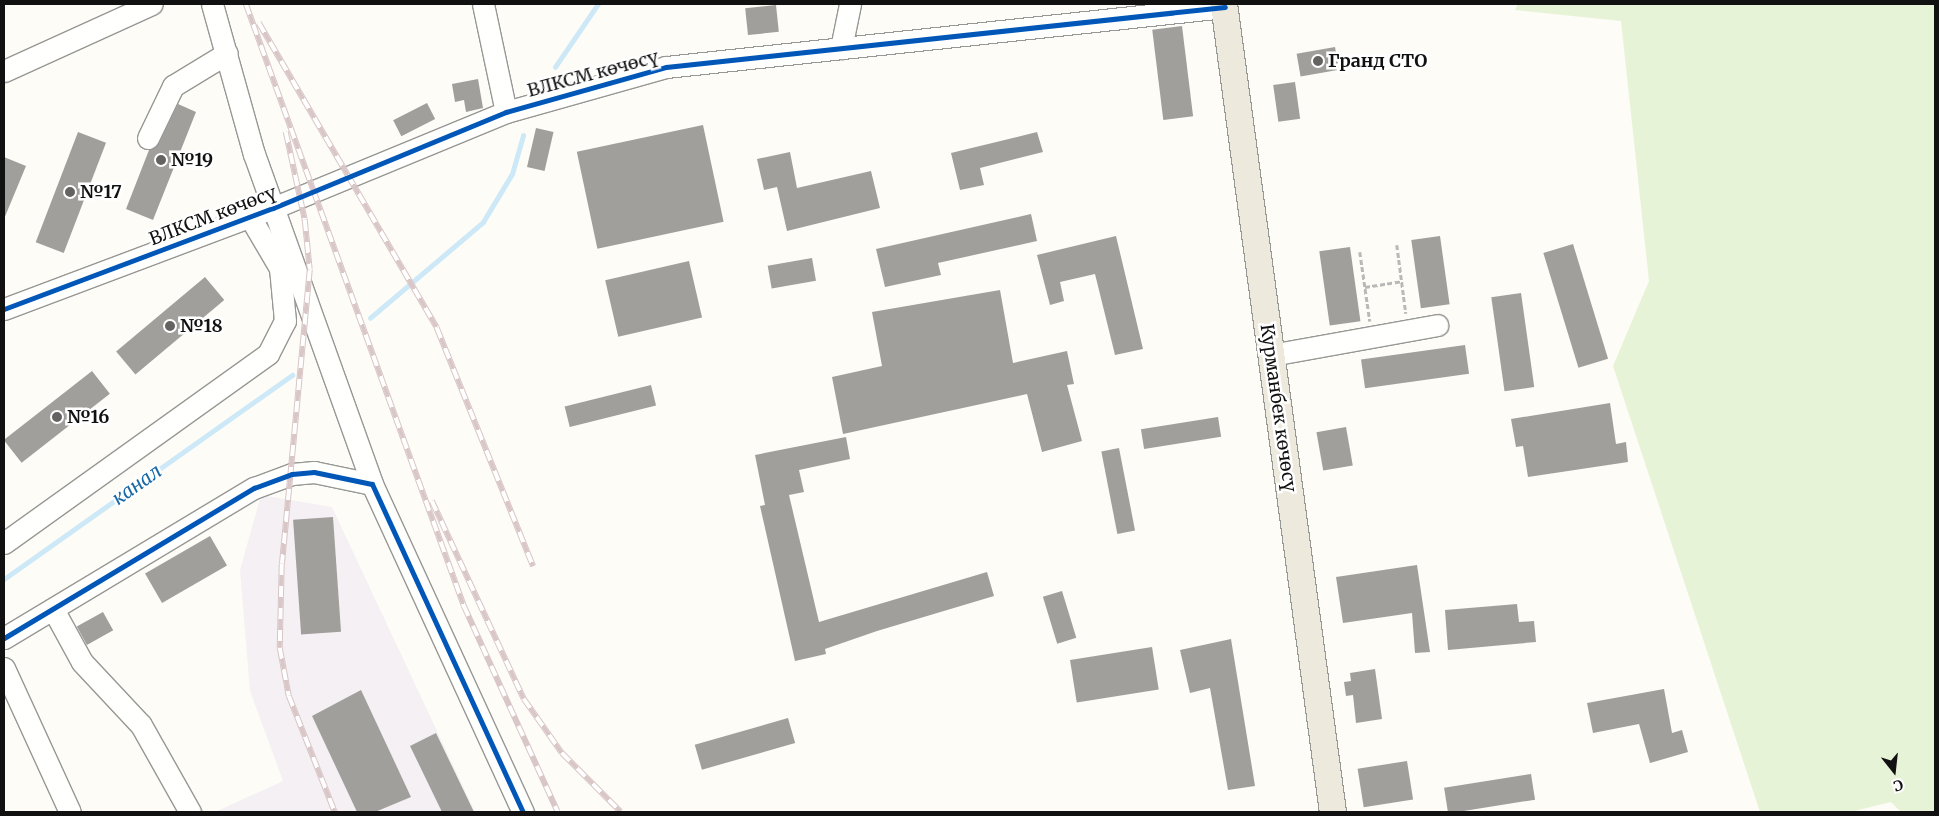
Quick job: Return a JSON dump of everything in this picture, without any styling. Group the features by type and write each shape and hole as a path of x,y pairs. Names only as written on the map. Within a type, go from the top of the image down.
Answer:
{"main road":[{"name":"Курманбек көчөсү","path":"1224,5 1333,812"}],"street":[{"path":"4,71 152,4"},
{"path":"212,4 273,208 372,484 523,812"},
{"path":"483,4 506,112"},
{"path":"840,48 850,4"},
{"name":"ВЛКСМ көчөсү","path":"4,309 273,208 506,112 666,68 1224,5"},
{"path":"148,138 173,86 227,53"},
{"path":"4,543 268,354 285,321 280,268 250,217"},
{"path":"1271,355 1373,335 1437,325"},
{"path":"4,638 254,488 292,474 314,472 372,484"},
{"path":"53,609 82,662 141,725 190,812"},
{"path":"4,668 70,812"}],"path":[{"path":"1397,245 1408,330"},
{"path":"1360,252 1373,335"},
{"path":"1365,287 1402,281"}],"shaded area":[{"path":"261,495 332,507 475,812 215,812 283,781 250,691 240,570"}],"green space":[{"path":"1518,4 1935,4 1935,812 1901,812 1891,802 1850,812 1760,812 1613,366 1649,281 1621,21 1515,10"}],"building":[{"path":"776,5 779,32 748,35 745,8"},
{"path":"1182,26 1193,116 1163,120 1152,30"},
{"name":"Гранд СТО","path":"1335,47 1339,70 1301,76 1297,54"},
{"path":"478,79 483,108 466,112 464,100 455,102 452,84"},
{"path":"1295,82 1300,119 1278,122 1273,85"},
{"path":"427,103 435,119 401,136 393,120"},
{"name":"№19","path":"178,104 196,112 153,220 126,209 149,150 159,143"},
{"path":"703,125 724,222 597,249 577,152"},
{"path":"536,128 554,132 545,171 527,167"},
{"name":"№17","path":"78,132 106,143 64,253 36,242"},
{"path":"1037,132 1043,152 980,168 984,185 960,190 951,153"},
{"path":"790,152 797,188 871,171 880,208 787,231 777,187 764,190 757,159"},
{"path":"4,157 26,166 4,219"},
{"path":"1031,214 1037,241 938,263 941,275 885,287 876,249"},
{"path":"1116,236 1143,349 1115,355 1095,274 1060,282 1064,301 1050,305 1037,255"},
{"path":"1440,236 1450,304 1421,308 1411,240"},
{"path":"1573,244 1608,359 1578,368 1543,253"},
{"path":"1350,247 1360,321 1330,326 1319,251"},
{"path":"812,258 816,281 772,288 768,266"},
{"path":"689,261 702,318 618,337 605,280"},
{"name":"№18","path":"205,277 224,300 135,375 116,352"},
{"path":"1000,290 1013,363 1067,351 1074,384 1067,385 1082,441 1042,452 1027,394 843,434 832,377 882,366 872,312"},
{"path":"1521,293 1534,387 1505,391 1491,297"},
{"path":"1465,345 1469,374 1365,388 1361,360"},
{"name":"№16","path":"92,371 110,394 22,463 4,440"},
{"path":"651,385 656,405 570,427 565,407"},
{"path":"1610,403 1616,444 1626,442 1628,462 1528,477 1523,446 1516,447 1511,419"},
{"path":"1218,417 1221,437 1144,449 1141,429"},
{"path":"1346,427 1353,465 1323,471 1316,432"},
{"path":"846,437 850,459 799,470 804,492 789,495 819,622 987,572 994,596 877,631 825,649 826,654 795,661 760,506 765,505 755,455"},
{"path":"1119,448 1135,530 1117,534 1101,451"},
{"path":"333,517 341,632 301,635 293,520"},
{"path":"210,536 227,565 162,603 145,574"},
{"path":"1417,565 1430,652 1415,653 1412,613 1343,623 1336,577"},
{"path":"1062,591 1076,638 1057,644 1043,597"},
{"path":"1517,604 1519,622 1534,621 1536,642 1448,650 1445,610"},
{"path":"103,612 113,630 87,645 77,627"},
{"path":"1231,639 1255,786 1228,790 1210,688 1190,693 1180,650"},
{"path":"1152,647 1159,689 1077,702 1070,660"},
{"path":"1375,669 1382,719 1356,723 1353,695 1346,696 1344,682 1351,681 1350,673"},
{"path":"1664,689 1672,733 1682,730 1688,752 1650,763 1639,724 1593,733 1587,703"},
{"path":"361,690 411,797 375,812 357,812 312,716"},
{"path":"788,718 795,743 702,770 695,745"},
{"path":"436,733 474,812 442,812 410,746"},
{"path":"1407,761 1413,800 1364,807 1358,769"},
{"path":"1531,774 1535,800 1448,812 1444,788"}],"waterway":[{"path":"555,67 598,4"},
{"path":"370,318 483,222 512,174 523,136"},
{"name":"канал","path":"4,579 292,375"}],"railway":[{"path":"246,4 464,606 558,812"},
{"path":"259,23 437,328 533,566"},
{"path":"286,132 305,220 310,270 282,564 280,648 289,696 335,812"},
{"path":"432,501 524,699 562,753 621,812"}],"cycle path":[{"path":"4,309 273,208 506,112 666,67 1225,7"},
{"path":"4,638 254,488 292,474 314,472 372,484 523,812"}],"place":[{"name":"Гранд СТО","path":"1318,61"},
{"name":"№19","path":"161,160"},
{"name":"№17","path":"70,192"},
{"name":"№18","path":"170,326"},
{"name":"№16","path":"57,417"}]}
